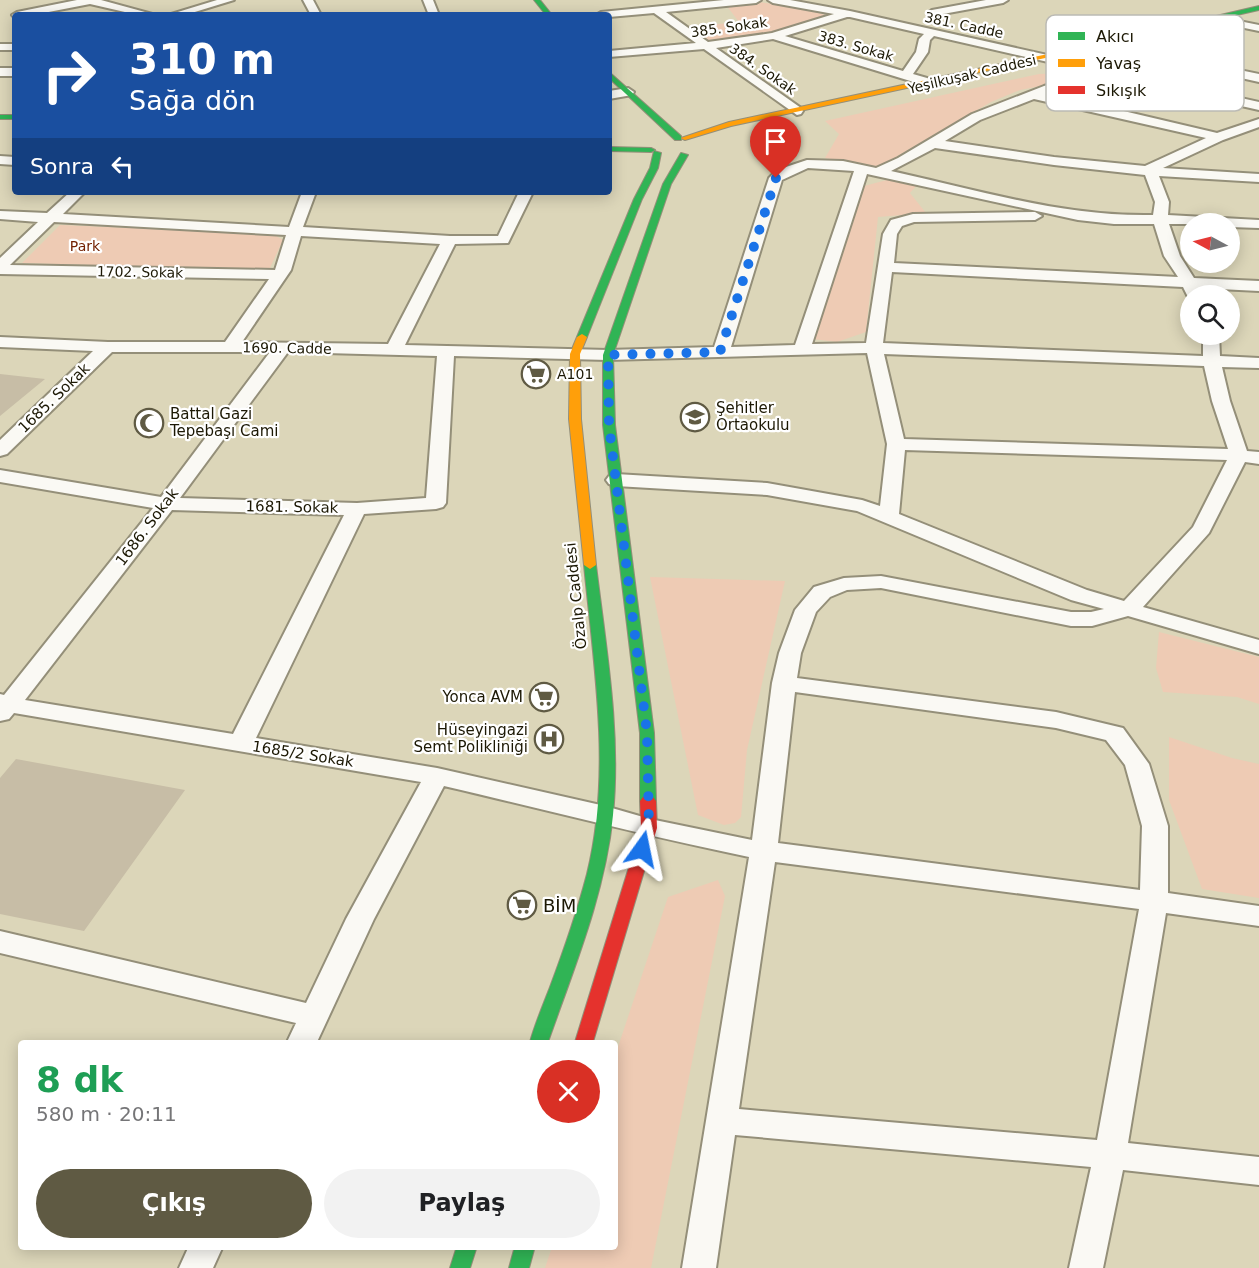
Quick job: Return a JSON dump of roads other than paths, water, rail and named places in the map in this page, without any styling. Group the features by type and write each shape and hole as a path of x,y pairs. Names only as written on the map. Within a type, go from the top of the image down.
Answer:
{"main road":[{"path":"537,0 547,12"},
{"name":"Yeşilkuşak Caddesi","path":"1229,15 1259,8"},
{"path":"1244,21 1259,17"},
{"name":"Yeşilkuşak Caddesi","path":"655,148 729,124 1046,57"},
{"path":"612,149 696,149 736,133 1046,66"},
{"path":"612,77 654,116 696,149"},
{"path":"654,116 655,148"},
{"name":"Özalp Caddesi","path":"540,1040 591,894 605,815 608,750 575,419 574,354 638,199 654,168 655,148"},
{"path":"585,1040 649,828 647,733 609,425 608,355 667,184 696,149"},
{"path":"460,1268 466,1250"},
{"path":"519,1268 524,1250"}],"street":[{"path":"32,12 90,0 139,12"},
{"path":"184,12 229,0"},
{"path":"612,12 654,2 668,8 756,0"},
{"name":"381. Cadde","path":"776,0 850,14 1046,59"},
{"path":"932,13 934,0"},
{"path":"888,24 1003,0"},
{"name":"384. Sokak","path":"654,2 704,46 797,111"},
{"name":"385. Sokak","path":"612,54 704,46 773,36 850,14"},
{"path":"1244,25 1259,28"},
{"path":"906,76 922,52 925,39 930,34"},
{"name":"383. Sokak","path":"773,36 930,83"},
{"path":"879,172 903,161 976,117 1046,90"},
{"path":"612,95 628,92"},
{"path":"1033,94 1046,96"},
{"name":"381. Cadde","path":"1244,103 1259,106"},
{"path":"1111,111 1218,137"},
{"path":"1190,285 1172,256 1160,219 1162,202 1150,169 1218,137 1259,123"},
{"path":"932,143 1012,157 1152,173 1259,178"},
{"path":"720,352 776,178 782,173 807,164 822,163 860,173 879,172 1078,216 1114,220 1160,219 1259,224"},
{"path":"802,350 860,173"},
{"path":"0,267 75,195"},
{"path":"230,347 280,275 307,195"},
{"path":"0,215 450,240 502,240 524,195"},
{"path":"889,517 896,444 874,348 890,234 896,223 913,218 1078,216"},
{"path":"394,350 450,240"},
{"name":"1702. Sokak","path":"0,267 280,275"},
{"path":"885,267 1180,289"},
{"path":"1240,287 1259,286"},
{"name":"1690. Cadde","path":"0,342 108,347 283,346 608,355 874,348 1259,363"},
{"path":"1211,345 1212,361 1221,401 1234,434 1249,456"},
{"name":"1686. Sokak","path":"3,707 166,504 218,430 283,346"},
{"name":"1685. Sokak","path":"0,450 108,347"},
{"name":"1681. Sokak","path":"0,476 166,504 357,509 436,503 446,352"},
{"path":"896,444 1249,456"},
{"path":"699,1268 763,851 784,683 790,653 806,610 822,592 844,584 892,584 1071,619 1092,620 1129,609 1202,529 1249,456"},
{"path":"616,480 767,489 862,506 1079,595 1259,646"},
{"path":"241,744 357,509"},
{"path":"784,683 1056,720 1114,734 1137,764 1155,826 1154,902 1110,1155 1086,1268"},
{"name":"1685/2 Sokak","path":"3,707 437,776 605,815 649,828 763,851 946,873 1259,916"},
{"path":"303,1040 360,919 437,776"},
{"path":"0,942 314,1016"},
{"path":"722,1121 1110,1155 1259,1172"},
{"path":"196,1268 204,1250"}],"place":[{"name":"A101","path":"536,374"},
{"name":"Şehitler Ortaokulu","path":"695,417"},
{"name":"Battal Gazi Tepebaşı Cami","path":"149,423"},
{"name":"Yonca AVM","path":"544,697"},
{"name":"Hüseyingazi Semt Polikliniği","path":"549,739"},
{"name":"BİM","path":"522,905"}],"park label":[{"name":"Park","path":"85,246"}]}
